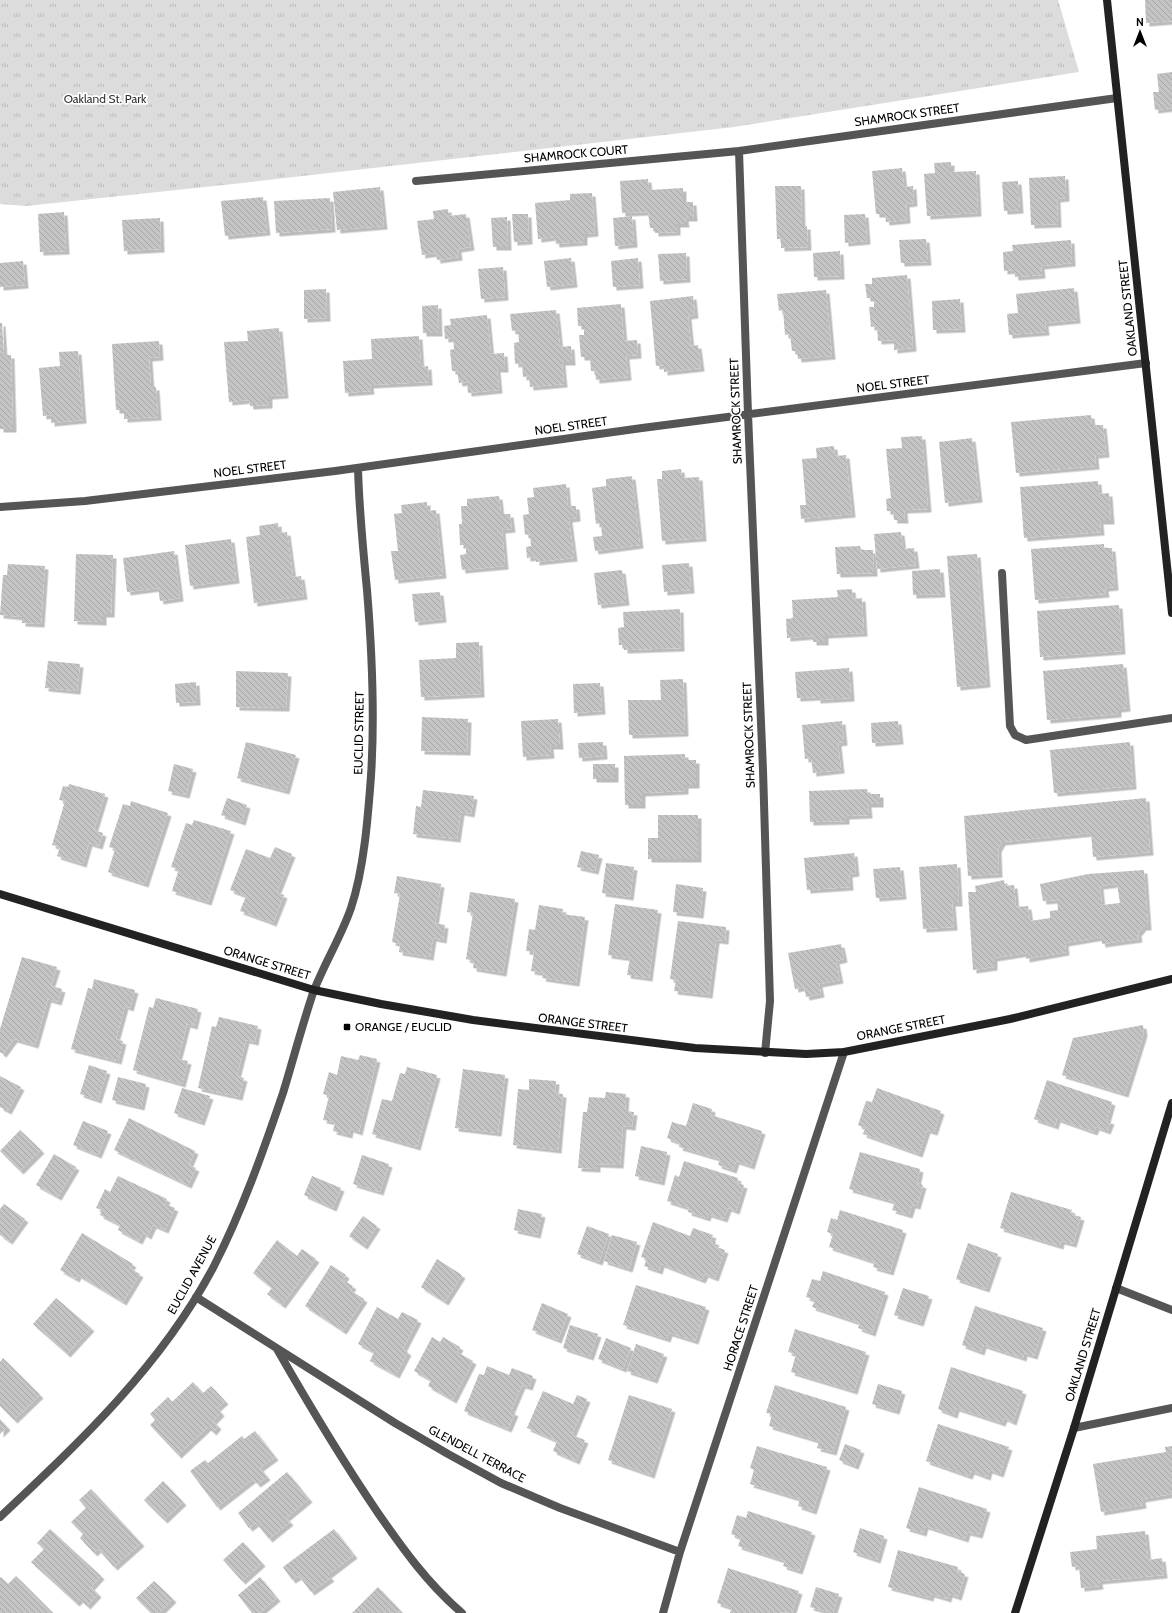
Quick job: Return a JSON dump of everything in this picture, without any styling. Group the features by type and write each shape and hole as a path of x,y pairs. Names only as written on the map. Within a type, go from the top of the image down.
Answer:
{"street":[{"name":"OAKLAND STREET","path":"1107,0 1172,613"},
{"name":"SHAMROCK STREET","path":"765,1053 770,1001 763,770 739,151 1117,98"},
{"name":"SHAMROCK COURT","path":"416,181 739,151"},
{"name":"NOEL STREET","path":"0,507 85,501 358,468 748,414 1146,363"},
{"name":"EUCLID STREET","path":"314,990 342,934 352,905 362,856 371,774 373,710 370,636 358,468"},
{"path":"1002,572 1010,726 1015,735 1026,740 1172,718"},
{"name":"ORANGE STREET","path":"0,894 314,990 395,1007 488,1022 695,1048 765,1053 806,1054 844,1052 1010,1019 1172,979"},
{"name":"EUCLID AVENUE","path":"0,1517 64,1456 128,1390 157,1355 196,1297 213,1267 250,1186 283,1093 314,990"},
{"name":"HORACE STREET","path":"663,1613 680,1552 844,1052"},
{"name":"OAKLAND STREET","path":"1015,1613 1074,1428 1172,1103"},
{"path":"1116,1288 1172,1310"},
{"name":"GLENDELL TERRACE","path":"196,1297 276,1349 448,1454 501,1483 560,1508 680,1552"},
{"name":"GLENDELL TERRACE","path":"276,1349 330,1440 387,1525 416,1566 450,1603 462,1613"},
{"path":"1074,1428 1172,1408"}],"green space":[{"name":"Oakland St. Park","path":"0,0 1058,0 1079,72 734,127 26,206 0,204"}],"building":[{"path":"1145,0 1172,0 1172,21 1146,23"},
{"path":"1172,72 1172,108 1155,110 1153,92 1159,92 1157,74"},
{"path":"951,162 951,172 976,171 978,213 927,216 924,174 935,173 934,163"},
{"path":"902,168 904,187 913,186 914,203 906,204 907,220 886,222 885,214 876,214 872,171"},
{"path":"1065,176 1066,198 1057,199 1058,224 1031,225 1029,178"},
{"path":"648,179 649,190 683,188 683,202 693,202 694,218 685,218 686,224 677,224 677,232 655,233 655,228 650,228 648,212 622,213 620,181"},
{"path":"1018,181 1020,210 1004,211 1002,182"},
{"path":"775,186 801,186 802,226 807,226 808,247 781,248 781,239 777,239"},
{"path":"380,187 384,226 337,230 333,192"},
{"path":"592,193 595,233 584,234 584,242 556,244 555,237 538,239 535,203 570,200 570,194"},
{"path":"263,197 267,232 225,236 221,201"},
{"path":"330,198 332,229 276,233 274,201"},
{"path":"448,209 449,216 466,214 471,247 458,249 459,257 437,260 436,253 422,255 417,221 434,219 433,211"},
{"path":"64,212 66,251 40,252 38,214"},
{"path":"512,214 528,214 529,241 514,242"},
{"path":"865,214 867,241 845,243 844,215"},
{"path":"632,216 634,244 615,246 613,218"},
{"path":"507,217 508,247 493,247 491,218"},
{"path":"160,218 161,249 124,251 122,220"},
{"path":"926,239 928,262 901,263 899,240"},
{"path":"1071,240 1072,263 1041,266 1042,275 1015,277 1014,270 1004,271 1003,252 1013,251 1012,245"},
{"path":"840,251 841,276 814,277 813,253"},
{"path":"686,253 687,279 660,281 658,254"},
{"path":"571,258 574,284 547,287 544,261"},
{"path":"638,258 640,285 613,287 611,261"},
{"path":"23,261 25,285 0,287 0,263"},
{"path":"503,267 505,297 481,299 478,269"},
{"path":"907,275 913,348 894,350 894,340 878,341 877,326 871,327 869,307 874,307 874,298 867,298 865,284 872,284 872,278"},
{"path":"1074,288 1077,320 1045,323 1046,332 1009,335 1007,314 1018,313 1016,294"},
{"path":"326,289 327,318 304,319 304,290"},
{"path":"826,290 832,356 798,359 797,351 792,351 790,334 785,335 783,310 779,311 777,294"},
{"path":"693,296 695,315 688,316 691,346 698,345 701,368 664,372 664,365 656,366 650,301"},
{"path":"960,299 962,329 933,330 932,301"},
{"path":"621,304 624,341 637,340 638,355 626,356 628,377 596,380 595,371 591,371 590,357 581,357 579,335 584,335 584,326 578,326 577,308"},
{"path":"438,305 439,333 423,333 422,306"},
{"path":"556,310 560,347 571,346 572,362 562,362 564,384 530,387 529,376 523,377 522,363 515,364 514,343 519,342 518,330 512,331 510,314"},
{"path":"487,315 491,354 504,353 505,369 497,369 499,390 468,393 467,382 459,383 457,371 452,371 450,350 454,349 453,338 445,339 444,326 451,325 450,319"},
{"path":"0,323 2,323 4,355 11,355 13,429 0,429"},
{"path":"279,328 285,395 269,396 269,405 250,406 249,400 229,402 224,342 248,341 247,331"},
{"path":"419,336 421,367 428,366 429,382 370,385 371,391 345,393 343,361 372,359 371,339"},
{"path":"159,341 160,357 149,358 151,387 156,387 158,417 124,419 124,410 116,410 112,344"},
{"path":"78,351 83,420 51,423 51,415 43,416 39,368 60,366 59,352"},
{"path":"1091,415 1092,425 1103,425 1106,454 1095,455 1096,466 1016,473 1011,422"},
{"path":"922,436 928,509 904,510 905,520 894,520 893,511 887,511 886,499 891,498 886,449 902,448 901,437"},
{"path":"972,438 979,499 945,503 939,442"},
{"path":"834,446 835,456 846,455 852,514 801,519 800,505 806,505 802,459 817,458 816,448"},
{"path":"681,469 682,478 699,477 703,538 662,541 657,479 662,479 662,471"},
{"path":"632,476 640,545 595,551 593,537 602,536 601,523 596,524 592,488 606,486 606,479"},
{"path":"1098,481 1099,494 1109,493 1111,521 1100,521 1101,532 1024,538 1020,487"},
{"path":"566,484 568,506 576,506 577,518 569,519 574,558 536,562 536,557 527,558 526,547 531,546 530,534 525,535 523,515 529,514 527,498 534,497 533,488"},
{"path":"499,496 501,514 510,514 512,529 502,530 505,566 462,570 460,555 466,554 466,545 460,545 459,524 462,524 461,506 467,506 467,499"},
{"path":"427,502 427,511 436,510 443,575 395,580 391,551 398,551 394,514 402,513 401,505"},
{"path":"278,523 279,533 287,532 293,577 301,576 304,596 254,603 246,537 260,535 259,526"},
{"path":"901,532 903,549 914,548 916,565 877,569 874,534"},
{"path":"231,539 236,580 190,586 185,545"},
{"path":"1104,544 1104,548 1112,548 1115,587 1105,588 1106,594 1035,600 1031,549"},
{"path":"860,546 861,550 873,550 874,573 837,574 835,547"},
{"path":"174,551 180,598 160,601 158,588 127,592 123,558"},
{"path":"76,554 113,555 111,614 103,614 103,622 74,621"},
{"path":"977,554 987,684 957,687 947,556"},
{"path":"689,563 691,590 664,592 662,565"},
{"path":"8,564 45,566 41,624 22,623 22,617 0,615 3,575 7,575"},
{"path":"940,569 942,594 913,595 912,571"},
{"path":"622,570 626,602 598,605 594,573"},
{"path":"852,589 853,599 862,598 864,633 825,635 825,642 813,642 813,636 787,638 786,619 793,618 792,600 838,597 837,590"},
{"path":"440,592 443,619 415,622 412,594"},
{"path":"1119,605 1122,651 1040,657 1037,611"},
{"path":"680,609 681,648 624,650 624,645 619,645 618,628 624,627 623,612"},
{"path":"479,642 481,694 421,697 419,660 456,658 456,643"},
{"path":"48,661 80,664 77,691 45,688"},
{"path":"1123,664 1127,708 1118,709 1118,714 1047,720 1043,671"},
{"path":"849,668 851,698 817,700 817,697 797,698 795,672"},
{"path":"236,671 288,673 286,708 236,707"},
{"path":"683,679 685,733 629,735 628,700 661,700 660,680"},
{"path":"196,682 197,702 176,703 175,684"},
{"path":"600,683 602,711 574,713 573,684"},
{"path":"422,717 468,719 467,752 421,751"},
{"path":"558,719 560,746 550,746 551,755 523,757 521,721"},
{"path":"842,721 844,742 838,743 841,770 813,773 811,758 805,759 802,725"},
{"path":"898,721 900,741 872,743 871,723"},
{"path":"246,742 296,755 286,791 237,778"},
{"path":"603,742 604,756 579,758 578,743"},
{"path":"1130,742 1133,786 1054,793 1050,750"},
{"path":"685,754 685,760 696,760 696,785 685,785 685,791 642,793 642,805 625,805 624,756"},
{"path":"174,764 193,769 186,795 168,791"},
{"path":"593,764 615,764 615,779 593,779"},
{"path":"69,784 105,794 94,830 103,833 99,846 89,843 83,864 57,856 60,847 52,845 65,801 59,800 63,786 68,787"},
{"path":"867,789 868,794 880,794 880,804 868,804 869,815 846,816 846,821 810,822 809,791"},
{"path":"423,790 474,796 471,814 461,812 457,839 413,834 416,806 421,807"},
{"path":"227,798 247,805 242,822 221,815"},
{"path":"1146,798 1150,852 1093,857 1091,833 1002,842 998,849 999,874 968,876 964,816"},
{"path":"131,801 168,813 145,884 108,872 115,849 109,847 123,804 130,806"},
{"path":"658,815 698,815 698,859 648,859 648,838 658,838"},
{"path":"194,820 231,831 208,902 172,891 179,869 171,867 186,823 192,825"},
{"path":"275,847 292,854 277,892 284,895 273,923 240,911 246,896 230,890 246,849 270,858"},
{"path":"581,851 599,855 595,871 577,867"},
{"path":"854,853 856,873 849,874 850,887 807,890 804,858"},
{"path":"606,863 634,867 630,897 602,893"},
{"path":"957,864 959,903 952,903 954,927 923,929 919,867"},
{"path":"900,867 903,896 876,898 873,869"},
{"path":"1144,870 1148,927 1143,927 1138,933 1139,939 1102,944 1101,937 1065,943 1066,952 1026,959 1026,953 994,958 994,967 973,970 968,892 976,892 975,886 1004,880 1005,886 1014,885 1016,907 1028,906 1030,921 1050,918 1050,911 1058,910 1057,900 1043,901 1040,884 1088,874","holes":["1117,884 1120,903 1102,905 1100,886"]},
{"path":"397,876 441,884 435,923 445,925 443,940 433,938 430,957 399,952 400,944 392,942 400,894 394,893"},
{"path":"676,884 703,888 700,915 673,912"},
{"path":"470,892 515,899 503,973 473,968 474,961 466,959 473,913 467,912"},
{"path":"615,904 658,910 649,978 627,975 630,958 608,955"},
{"path":"539,905 563,909 562,914 585,917 576,983 542,978 544,973 531,971 534,952 526,951 529,929 535,930"},
{"path":"678,921 726,927 725,941 716,940 709,995 674,991 676,980 670,979"},
{"path":"841,944 844,959 836,961 840,980 819,984 821,994 806,997 804,987 795,989 788,953"},
{"path":"22,957 57,967 51,986 62,989 58,1002 48,999 35,1045 14,1039 3,1054 0,1052 0,1029"},
{"path":"94,979 135,990 130,1008 125,1006 116,1039 123,1041 118,1061 71,1049 88,988 92,989"},
{"path":"156,998 198,1009 194,1026 187,1024 178,1059 188,1061 182,1084 133,1070 149,1007 153,1008"},
{"path":"219,1017 258,1026 255,1042 246,1040 237,1076 244,1078 239,1097 198,1088 212,1026 216,1027"},
{"path":"1143,1025 1144,1033 1125,1094 1062,1075 1073,1038"},
{"path":"360,1055 377,1059 359,1132 350,1129 349,1135 333,1131 335,1122 323,1120 329,1096 323,1094 329,1072 337,1075 341,1056 358,1060"},
{"path":"89,1065 107,1071 98,1100 80,1094"},
{"path":"407,1067 437,1075 417,1147 372,1134 382,1099 392,1101 400,1073 405,1074"},
{"path":"463,1069 505,1075 498,1133 455,1128"},
{"path":"0,1076 21,1087 8,1111 0,1107"},
{"path":"118,1077 146,1084 141,1107 112,1100"},
{"path":"529,1079 556,1081 555,1093 563,1094 558,1150 513,1145 518,1089 529,1090"},
{"path":"1047,1080 1112,1102 1107,1120 1111,1121 1107,1131 1096,1127 1094,1132 1057,1119 1055,1126 1034,1119"},
{"path":"182,1088 210,1096 201,1122 174,1113"},
{"path":"877,1088 941,1111 934,1132 927,1130 919,1154 863,1134 865,1128 858,1125 866,1101 872,1102"},
{"path":"606,1092 626,1094 625,1111 634,1112 632,1127 623,1126 620,1165 597,1164 597,1169 578,1168 583,1112 587,1112 589,1097 605,1098"},
{"path":"693,1103 712,1109 711,1115 762,1131 751,1166 736,1161 733,1170 718,1165 720,1159 679,1147 680,1143 667,1138 672,1122 686,1126"},
{"path":"129,1118 195,1151 189,1165 196,1168 188,1185 114,1150"},
{"path":"83,1121 108,1131 98,1155 73,1145"},
{"path":"20,1130 41,1150 20,1171 0,1151"},
{"path":"641,1146 667,1152 661,1182 635,1176"},
{"path":"860,1152 920,1169 917,1183 923,1185 917,1206 912,1205 909,1215 892,1210 895,1202 849,1189"},
{"path":"54,1154 76,1167 58,1197 36,1185"},
{"path":"362,1155 389,1164 380,1192 353,1184"},
{"path":"684,1161 738,1178 737,1183 744,1185 736,1211 728,1208 724,1219 708,1214 707,1218 688,1212 689,1208 667,1201 675,1175 679,1177"},
{"path":"118,1176 167,1199 165,1204 175,1208 165,1230 153,1225 148,1236 143,1233 139,1241 118,1230 120,1225 100,1215 102,1210 96,1208 105,1189 110,1192"},
{"path":"312,1176 341,1188 333,1208 304,1195"},
{"path":"1011,1192 1072,1210 1070,1214 1081,1217 1073,1244 1061,1241 1060,1246 1000,1228"},
{"path":"4,1204 25,1219 9,1241 0,1235 0,1209"},
{"path":"518,1209 542,1214 537,1235 514,1230"},
{"path":"840,1210 903,1230 890,1272 873,1267 875,1262 829,1247 833,1234 827,1232 831,1218 837,1220"},
{"path":"363,1216 377,1226 364,1246 349,1236"},
{"path":"653,1222 690,1236 693,1228 713,1235 711,1240 716,1242 714,1246 725,1250 715,1278 705,1274 702,1280 661,1264 659,1271 644,1266 647,1259 641,1257"},
{"path":"587,1226 609,1234 599,1262 577,1254"},
{"path":"82,1233 133,1264 130,1268 140,1274 123,1302 78,1275 76,1279 60,1270"},
{"path":"612,1235 637,1242 629,1269 604,1261"},
{"path":"277,1240 297,1256 302,1249 316,1259 282,1305 267,1294 272,1288 253,1273"},
{"path":"968,1243 998,1254 986,1289 956,1279"},
{"path":"437,1259 462,1275 445,1302 421,1287"},
{"path":"331,1265 346,1275 343,1280 353,1286 350,1290 364,1299 343,1331 305,1306"},
{"path":"823,1271 885,1292 872,1333 858,1328 860,1323 812,1307 815,1300 806,1297 812,1279 820,1281"},
{"path":"636,1285 706,1307 695,1341 669,1333 667,1339 623,1325"},
{"path":"903,1288 929,1296 920,1323 894,1315"},
{"path":"56,1298 91,1328 67,1354 33,1324"},
{"path":"542,1303 568,1314 558,1340 532,1330"},
{"path":"975,1306 1043,1328 1034,1356 1024,1353 1023,1358 983,1345 981,1352 962,1345"},
{"path":"377,1307 398,1319 402,1312 418,1320 403,1349 408,1352 396,1375 370,1361 374,1352 358,1344"},
{"path":"570,1325 598,1334 590,1357 563,1348"},
{"path":"795,1329 866,1352 854,1391 791,1372 796,1354 788,1352"},
{"path":"432,1337 440,1342 443,1337 460,1347 457,1352 473,1361 453,1400 428,1386 431,1380 414,1371"},
{"path":"606,1338 631,1348 623,1369 598,1359"},
{"path":"636,1344 664,1354 654,1380 627,1371"},
{"path":"3,1358 40,1395 14,1420 0,1406 0,1362"},
{"path":"487,1366 509,1375 512,1368 533,1376 529,1387 522,1385 511,1411 515,1413 508,1429 464,1411 479,1374 484,1375"},
{"path":"951,1367 1023,1391 1013,1422 1004,1418 1002,1423 956,1408 954,1415 938,1409"},
{"path":"193,1382 203,1393 211,1386 225,1401 217,1408 221,1413 213,1421 218,1426 213,1432 208,1427 178,1455 150,1425 155,1420 150,1414 168,1397 172,1402"},
{"path":"878,1384 902,1391 896,1411 872,1404"},
{"path":"775,1385 846,1407 833,1452 817,1448 819,1441 769,1426 772,1414 766,1413"},
{"path":"543,1391 573,1404 577,1395 587,1399 572,1435 585,1440 576,1461 553,1451 557,1441 527,1428"},
{"path":"629,1395 672,1409 651,1475 608,1460"},
{"path":"0,1419 7,1427 0,1434"},
{"path":"938,1424 1009,1447 1000,1474 989,1470 987,1477 971,1471 969,1476 926,1461"},
{"path":"255,1431 275,1457 260,1468 267,1477 257,1484 253,1479 217,1507 190,1471 205,1460 208,1463 242,1436 244,1439"},
{"path":"845,1444 861,1450 855,1466 839,1460"},
{"path":"757,1446 827,1467 813,1511 798,1506 800,1499 750,1484 754,1470 750,1468"},
{"path":"1172,1446 1172,1494 1142,1499 1143,1505 1101,1512 1093,1464 1166,1452 1165,1447"},
{"path":"287,1472 309,1499 286,1518 290,1522 269,1539 256,1523 249,1528 238,1513"},
{"path":"163,1481 183,1502 164,1520 144,1500"},
{"path":"919,1487 987,1509 979,1535 967,1532 965,1539 925,1526 923,1533 906,1528"},
{"path":"91,1489 141,1543 114,1567 98,1549 94,1553 80,1538 83,1534 71,1522 86,1508 79,1500"},
{"path":"748,1511 812,1532 799,1571 783,1566 785,1561 738,1546 741,1538 731,1534 737,1515 746,1518"},
{"path":"860,1528 884,1536 877,1560 853,1552"},
{"path":"50,1529 101,1576 91,1587 98,1594 87,1606 80,1599 76,1603 31,1562 44,1549 37,1543"},
{"path":"334,1529 354,1555 328,1575 331,1578 311,1592 299,1576 292,1580 283,1567"},
{"path":"1145,1531 1148,1560 1162,1558 1164,1575 1099,1581 1100,1586 1081,1588 1079,1566 1072,1567 1070,1552 1097,1549 1096,1536"},
{"path":"243,1542 262,1563 242,1581 223,1560"},
{"path":"898,1550 958,1567 957,1571 965,1574 958,1597 949,1594 948,1599 931,1594 930,1598 888,1587"},
{"path":"728,1568 799,1591 792,1613 730,1613 732,1608 717,1603"},
{"path":"16,1576 53,1613 0,1613 0,1578 1,1577 8,1584"},
{"path":"260,1577 277,1598 259,1613 252,1613 238,1595"},
{"path":"154,1581 173,1599 159,1613 151,1613 136,1598"},
{"path":"378,1587 400,1610 398,1613 352,1613"},
{"path":"816,1587 839,1594 833,1613 810,1607"}],"place":[{"name":"ORANGE / EUCLID","path":"347,1027"}]}
